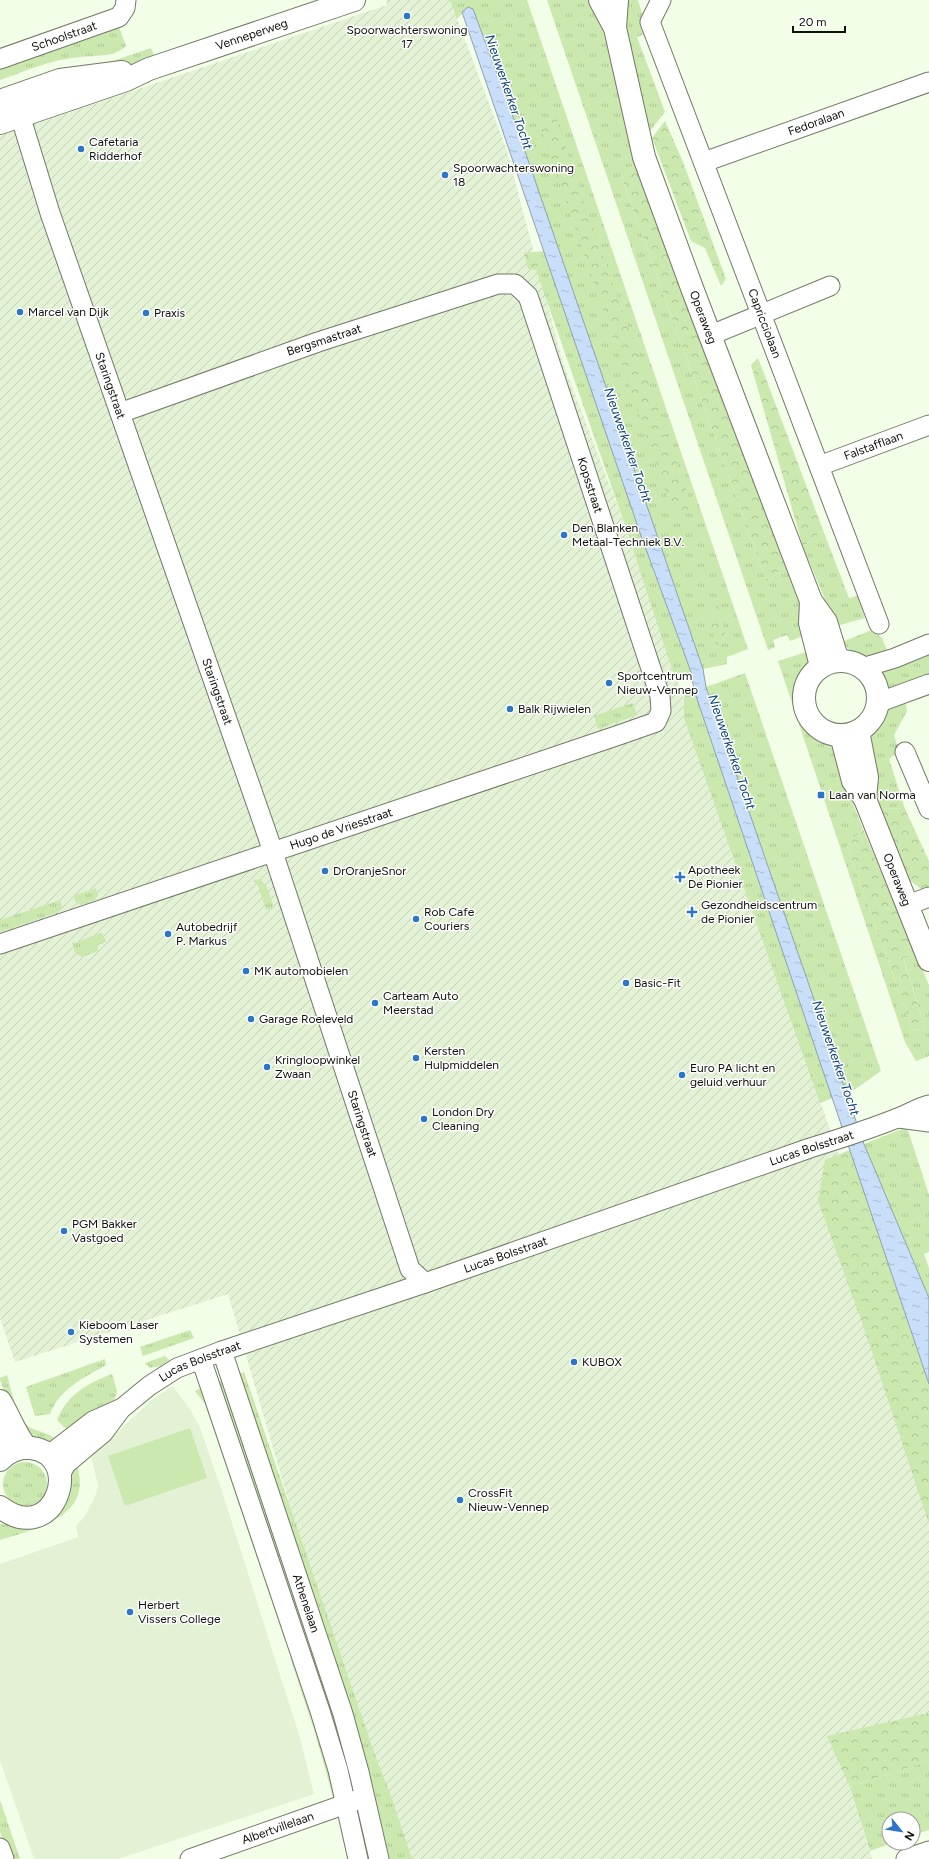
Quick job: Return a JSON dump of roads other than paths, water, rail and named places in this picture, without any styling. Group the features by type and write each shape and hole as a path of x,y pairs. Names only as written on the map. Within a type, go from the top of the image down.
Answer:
{"main road":[{"name":"Venneperweg","path":"0,123 12,104 126,80 149,69 354,0"},
{"name":"Operaweg","path":"600,0 615,28 644,157 811,601 826,622 830,664"},
{"name":"Operaweg","path":"615,28 617,0"},
{"path":"830,664 855,664 862,668 870,675 875,684 877,693 877,703 871,719 850,733 830,734 821,730 812,722 804,703 804,692 807,682 813,673 830,664"},
{"name":"Operaweg","path":"850,733 853,781 865,799 929,960"},
{"path":"0,1401 11,1419 21,1441 55,1463 60,1475 59,1493 49,1509 41,1514 28,1517 14,1516 2,1511"},
{"path":"0,1433 4,1447 2,1458"},
{"path":"2,1458 18,1449 36,1451"}],"street":[{"name":"Capricciolaan","path":"661,0 650,22 879,624"},
{"name":"Schoolstraat","path":"0,58 119,17 126,4"},
{"name":"Fedoralaan","path":"704,162 929,82"},
{"name":"Staringstraat","path":"12,104 273,853 410,1269 425,1283"},
{"name":"Bergsmastraat","path":"120,413 318,342 498,284 515,284 528,296"},
{"path":"711,335 761,313 830,286"},
{"name":"Kopsstraat","path":"528,296 660,696"},
{"name":"Falstafflaan","path":"818,466 929,425"},
{"path":"862,668 895,658 929,644"},
{"path":"877,703 929,684"},
{"name":"Hugo de Vriesstraat","path":"0,944 273,853 656,722 661,711 660,696"},
{"path":"905,752 929,809"},
{"path":"908,905 929,897"},
{"name":"Lucas Bolsstraat","path":"60,1475 66,1464 103,1433 121,1409 149,1386 177,1368 222,1351 425,1283 900,1118 914,1109 929,1105"},
{"name":"Lucas Bolsstraat","path":"900,1118 929,1122"},
{"name":"Athenelaan","path":"222,1351 340,1707 365,1797 380,1859"},
{"name":"Athenelaan","path":"201,1359 333,1752 358,1859"},
{"name":"Lucas Bolsstraat","path":"36,1451 54,1450 93,1421 121,1409"},
{"name":"Albertvillelaan","path":"190,1859 365,1797"},
{"path":"0,1848 4,1859"},
{"path":"906,1859 929,1851"}],"water":[{"path":"468,7 473,9 515,122 703,669 706,687 864,1144 929,1298 929,1384 694,690 691,672 639,530 462,12"}],"place":[{"name":"Spoorwachterswoning 17","path":"407,16"},
{"name":"Cafetaria Ridderhof","path":"81,149"},
{"name":"Spoorwachterswoning 18","path":"445,175"},
{"name":"Marcel van Dijk","path":"20,312"},
{"name":"Praxis","path":"146,313"},
{"name":"Den Blanken Metaal-Techniek B.V.","path":"564,535"},
{"name":"Sportcentrum Nieuw-Vennep","path":"609,683"},
{"name":"Balk Rijwielen","path":"510,709"},
{"name":"Laan van Norma","path":"821,795"},
{"name":"DrOranjeSnor","path":"325,871"},
{"name":"Apotheek De Pionier","path":"680,877"},
{"name":"Gezondheidscentrum de Pionier","path":"692,912"},
{"name":"Rob Cafe Couriers","path":"416,919"},
{"name":"Autobedrijf P. Markus","path":"168,934"},
{"name":"MK automobielen","path":"246,971"},
{"name":"Basic-Fit","path":"626,983"},
{"name":"Carteam Auto Meerstad","path":"375,1003"},
{"name":"Garage Roeleveld","path":"251,1019"},
{"name":"Kersten Hulpmiddelen","path":"416,1058"},
{"name":"Kringloopwinkel Zwaan","path":"267,1067"},
{"name":"Euro PA licht en geluid verhuur","path":"682,1075"},
{"name":"London Dry Cleaning","path":"424,1119"},
{"name":"PGM Bakker Vastgoed","path":"64,1231"},
{"name":"Kieboom Laser Systemen","path":"71,1332"},
{"name":"KUBOX","path":"574,1362"},
{"name":"CrossFit Nieuw-Vennep","path":"460,1500"},
{"name":"Herbert Vissers College","path":"130,1612"}],"water label":[{"name":"Nieuwerkerker Tocht","path":"509,92"},
{"name":"Nieuwerkerker Tocht","path":"628,445"},
{"name":"Nieuwerkerker Tocht","path":"732,752"},
{"name":"Nieuwerkerker Tocht","path":"836,1058"}]}
